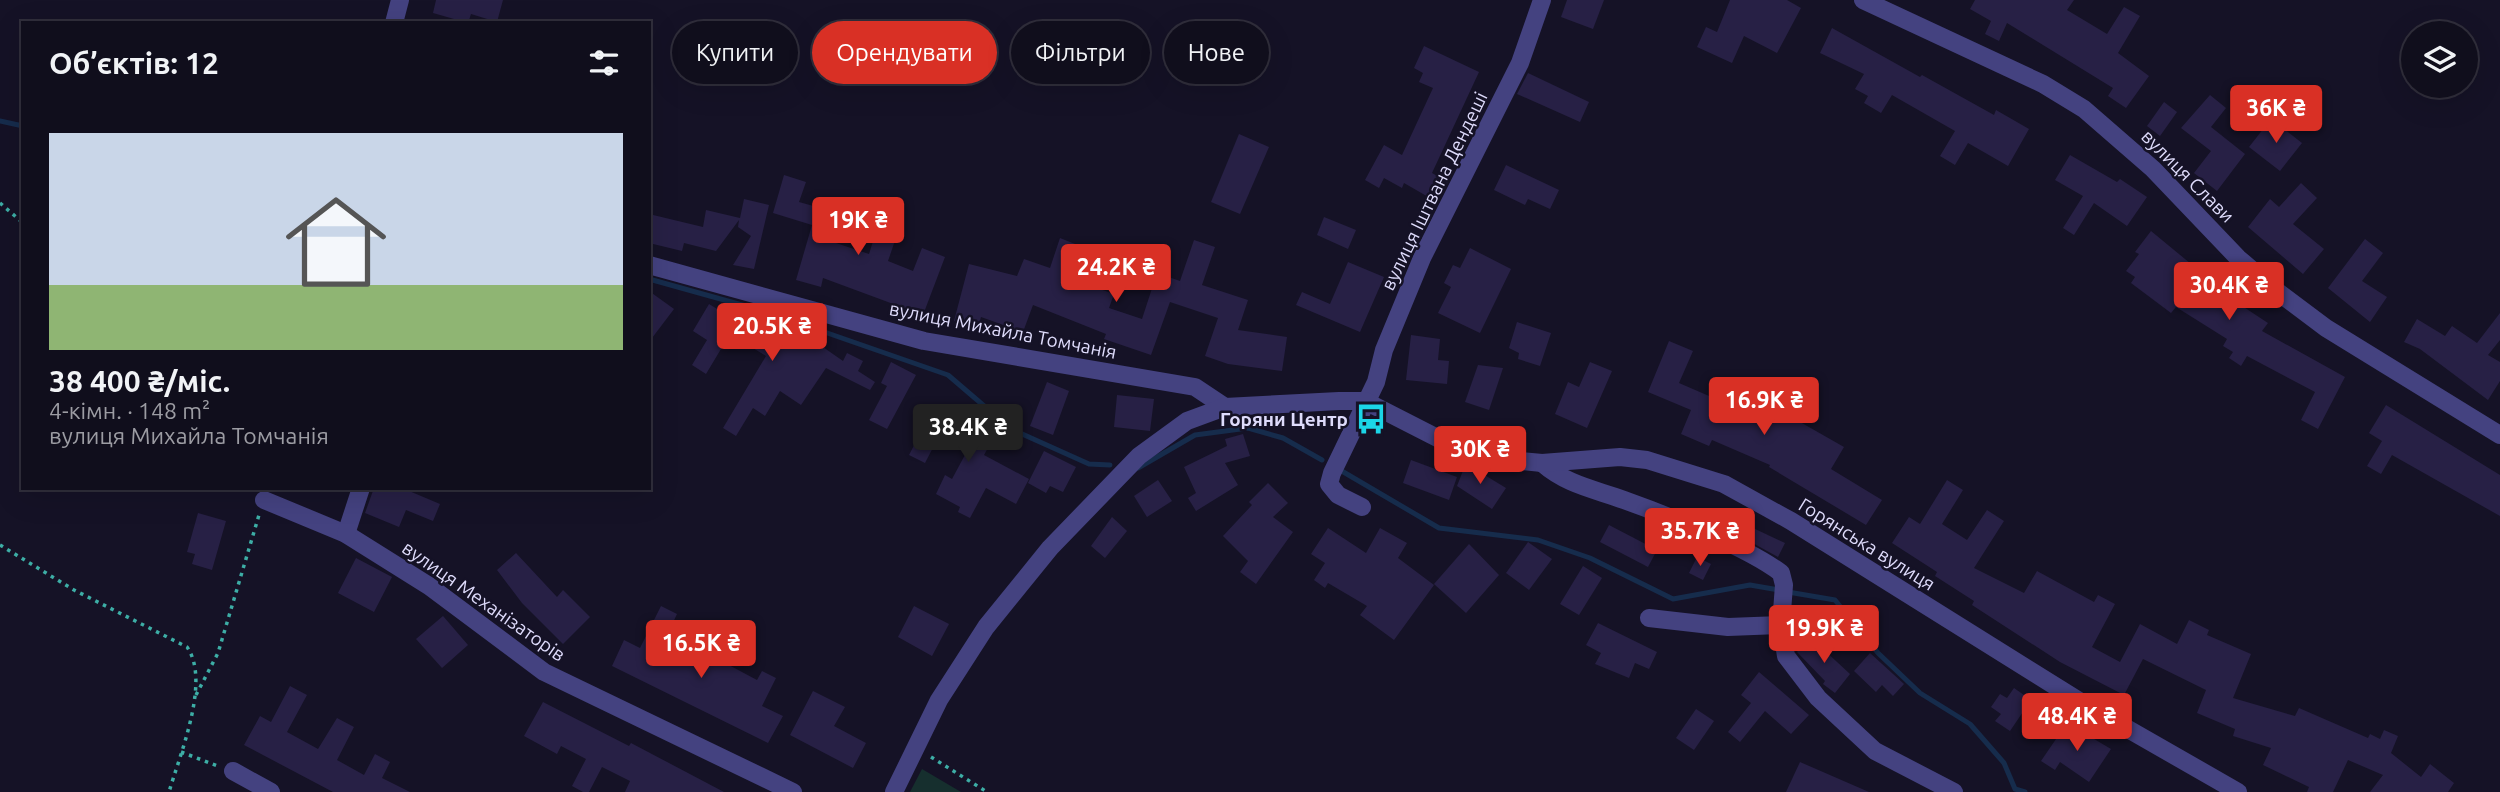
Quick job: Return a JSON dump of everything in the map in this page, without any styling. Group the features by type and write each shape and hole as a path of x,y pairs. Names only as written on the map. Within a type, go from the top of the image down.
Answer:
{"street":[{"path":"395,21 400,0"},
{"name":"вулиця Слави","path":"1863,0 2043,84 2084,109 2153,169 2238,258 2278,292 2326,328 2500,435"},
{"name":"вулиця Іштвана Дендеші","path":"1362,507 1338,495 1329,484 1376,382 1404,299 1520,63 1537,2"},
{"name":"вулиця Михайла Томчанія","path":"651,266 925,341 1195,387 1225,407"},
{"path":"894,792 939,700 986,627 1115,477 1164,436 1187,421 1225,407 1365,401"},
{"name":"Горянська вулиця","path":"1365,401 1457,448 1490,458 1542,463 1620,457 1647,460 1724,484 1791,521 2079,701 2238,792"},
{"path":"1542,463 1571,484 1625,500 1781,573 1782,625 1786,656 1818,698 1875,751 1954,792"},
{"path":"345,534 360,490"},
{"name":"вулиця Механізаторів","path":"264,500 345,534 429,586 544,672 793,792"},
{"path":"1649,618 1728,627 1782,625"},
{"path":"233,771 271,792"}],"path":[{"path":"0,203 21,221"},
{"path":"195,697 218,653 264,500"},
{"path":"0,545 74,590 187,647 197,670 195,697 169,792"},
{"path":"915,746 987,792"},
{"path":"181,752 233,771"}],"green space":[{"path":"922,769 961,792 910,792"}],"building":[{"path":"436,0 503,0 497,21 471,14 469,21 461,21 433,13"},
{"path":"1567,0 1604,0 1593,29 1561,17"},
{"path":"1730,0 1787,0 1801,8 1777,53 1744,36 1732,63 1697,47 1706,27 1717,32"},
{"path":"1975,0 2074,0 2067,10 2107,34 2124,7 2140,16 2118,53 2149,76 2126,108 2108,96 2113,88 2007,23 1999,41 1985,34 1991,21 1970,9"},
{"path":"1832,28 1994,115 1996,110 2029,129 2008,166 1968,143 1955,165 1940,156 1955,131 1892,95 1881,113 1864,103 1868,96 1855,89 1864,74 1820,53"},
{"path":"1424,46 1479,72 1432,173 1448,182 1437,202 1404,183 1402,188 1384,178 1379,188 1365,180 1384,145 1402,155 1433,88 1419,82 1423,73 1414,68"},
{"path":"1528,73 1589,102 1580,122 1517,94"},
{"path":"2210,95 2226,108 2211,127 2245,154 2217,191 2194,173 2211,151 2181,128"},
{"path":"2164,102 2177,112 2160,136 2147,126"},
{"path":"2271,119 2302,143 2280,171 2249,147"},
{"path":"1239,134 1269,147 1240,214 1211,202"},
{"path":"2070,155 2117,182 2120,179 2147,197 2127,226 2094,203 2074,235 2063,228 2083,196 2055,180"},
{"path":"1506,165 1559,190 1550,209 1528,199 1525,205 1494,190"},
{"path":"784,175 806,182 799,202 835,212 827,240 869,254 880,219 900,226 888,261 913,271 922,248 945,257 923,315 823,278 821,287 796,280 812,225 773,213"},
{"path":"2301,183 2317,198 2293,224 2324,249 2303,274 2248,227 2270,199 2279,207"},
{"path":"744,199 769,205 754,269 733,265 751,236 738,227 739,220 716,251 684,243 682,251 651,243 651,214 703,227 706,210 740,218"},
{"path":"1324,217 1356,230 1348,249 1317,235"},
{"path":"2151,231 2202,273 2198,277 2268,323 2262,331 2345,377 2318,429 2301,420 2315,392 2247,356 2241,366 2229,358 2233,352 2223,346 2227,339 2176,307 2171,313 2131,283 2135,277 2126,271 2139,254 2135,252"},
{"path":"1060,238 1105,256 1094,287 1114,294 1109,308 1142,319 1157,273 1180,281 1194,240 1215,247 1202,285 1248,300 1238,330 1287,337 1282,371 1228,364 1205,356 1218,318 1170,302 1151,355 1104,339 1106,334 1033,305 1023,332 981,317 978,328 954,321 969,264 1017,276 1024,259 1050,268"},
{"path":"2365,239 2383,253 2362,281 2387,297 2370,322 2328,288"},
{"path":"1470,248 1511,269 1480,333 1438,313 1451,287 1444,283 1453,265 1460,268"},
{"path":"1348,262 1384,277 1360,332 1296,305 1302,292 1330,304"},
{"path":"651,292 674,309 651,339"},
{"path":"709,304 752,330 762,315 806,344 810,338 843,361 847,353 863,361 858,371 875,382 870,390 826,368 801,405 780,391 765,416 753,408 736,436 723,428 766,356 730,334 706,374 692,365 707,340 693,331"},
{"path":"2500,313 2500,340 2488,355 2500,362 2500,381 2488,400 2420,349 2404,342 2417,319 2445,336 2452,326 2477,343"},
{"path":"1517,322 1551,333 1540,366 1518,359 1519,353 1509,348"},
{"path":"1411,335 1440,339 1438,360 1449,361 1447,384 1406,380"},
{"path":"1669,341 1693,351 1679,383 1746,412 1748,408 1755,411 1763,392 1783,401 1779,410 1844,447 1831,469 1882,500 1866,525 1769,467 1770,465 1712,440 1709,446 1681,434 1691,410 1648,392"},
{"path":"891,362 916,375 887,429 869,420 887,386 881,383"},
{"path":"1590,362 1612,371 1587,428 1555,414 1568,382 1579,387"},
{"path":"1478,365 1503,368 1489,410 1465,402"},
{"path":"1047,382 1069,391 1053,435 1030,426"},
{"path":"1117,395 1154,399 1150,431 1114,427"},
{"path":"2386,405 2500,475 2500,516 2392,455 2381,474 2367,466 2382,441 2369,433"},
{"path":"933,409 962,425 965,419 995,435 984,455 1029,479 1016,504 986,488 970,518 958,512 960,507 936,494 945,475 952,479 966,453 938,438 925,463 909,455"},
{"path":"1243,434 1250,456 1225,463 1238,485 1196,511 1188,498 1196,493 1184,467 1227,446 1225,439"},
{"path":"1044,451 1076,467 1063,492 1050,486 1046,493 1028,483"},
{"path":"1411,460 1457,477 1449,500 1403,483"},
{"path":"1466,463 1479,467 1478,471 1506,488 1492,509 1457,486"},
{"path":"1158,480 1172,501 1147,517 1134,496"},
{"path":"1947,480 1963,490 1942,524 1967,540 1987,510 2004,521 1974,568 2024,593 2037,571 2094,602 2098,595 2115,604 2092,647 2120,662 2140,624 2177,644 2189,620 2209,630 2207,635 2251,654 2233,698 2295,716 2299,708 2368,738 2370,734 2380,739 2384,730 2398,736 2391,753 2421,777 2430,764 2454,783 2448,792 2370,792 2383,775 2348,760 2333,792 2307,792 2309,787 2263,765 2271,748 2233,736 2235,729 2197,713 2206,690 2143,659 2124,695 2060,662 1972,605 1974,601 1935,576 1937,572 1892,543 1909,517 1920,524"},
{"path":"1268,483 1288,503 1273,517 1293,532 1256,584 1240,572 1248,561 1223,536 1252,505 1249,502"},
{"path":"373,490 407,490 440,504 433,521 406,510 399,527 365,513"},
{"path":"198,513 226,521 212,570 192,564 195,554 187,552"},
{"path":"1112,517 1127,531 1105,558 1091,546"},
{"path":"1734,519 1785,543 1778,557 1729,530"},
{"path":"1609,525 1657,550 1648,567 1600,542"},
{"path":"1328,528 1366,553 1380,528 1407,543 1398,558 1434,585 1394,640 1360,615 1367,606 1328,583 1325,588 1314,580 1325,563 1311,554"},
{"path":"1528,542 1552,559 1529,590 1506,573"},
{"path":"1469,544 1499,575 1466,613 1434,584"},
{"path":"516,553 557,597 563,590 590,617 563,644 522,603 497,570"},
{"path":"1697,557 1711,564 1703,580 1689,573"},
{"path":"356,558 392,577 374,612 338,593"},
{"path":"1583,566 1602,578 1579,615 1560,604"},
{"path":"661,606 677,614 661,648 688,662 703,635 717,642 710,655 757,680 762,671 776,678 762,706 783,716 768,743 612,666 624,640 640,648"},
{"path":"914,606 949,624 932,656 898,637"},
{"path":"443,616 468,645 442,668 416,639"},
{"path":"1598,623 1657,652 1649,669 1635,663 1629,678 1595,664 1601,653 1586,645"},
{"path":"1810,637 1850,674 1835,693 1823,684 1825,681 1797,652"},
{"path":"1870,653 1904,684 1893,696 1882,685 1876,692 1854,671"},
{"path":"1759,672 1809,715 1791,734 1765,711 1740,742 1728,732 1751,703 1741,695"},
{"path":"290,686 307,695 287,732 318,749 337,718 354,727 337,760 364,775 375,754 390,762 382,778 410,792 333,792 244,745 260,716 271,722"},
{"path":"2014,688 2031,700 2010,731 1995,721 2001,714 1991,707 2000,694 2007,698"},
{"path":"813,691 845,707 834,726 866,743 853,768 790,735"},
{"path":"543,702 629,746 631,743 724,792 625,792 630,781 602,767 589,792 583,792 572,786 586,759 561,746 557,754 524,736"},
{"path":"1696,709 1714,721 1694,750 1676,738"},
{"path":"2067,723 2111,749 2089,782 2060,762 2055,770 2041,761"},
{"path":"1800,762 1869,792 1786,792"}],"waterway":[{"path":"0,121 21,126"},
{"path":"651,280 767,312 948,375 1011,429 1089,464 1110,465"},
{"path":"1138,468 1195,435 1248,428 1283,438 1322,460"},
{"path":"1340,470 1439,528 1538,540 1590,558 1673,599 1750,585 1779,590"},
{"path":"1788,592 1835,600 1878,653 1920,693 1970,724 2004,763 2015,789 2025,792"}],"place":[{"name":"Горяни Центр","path":"1371,419"}]}
